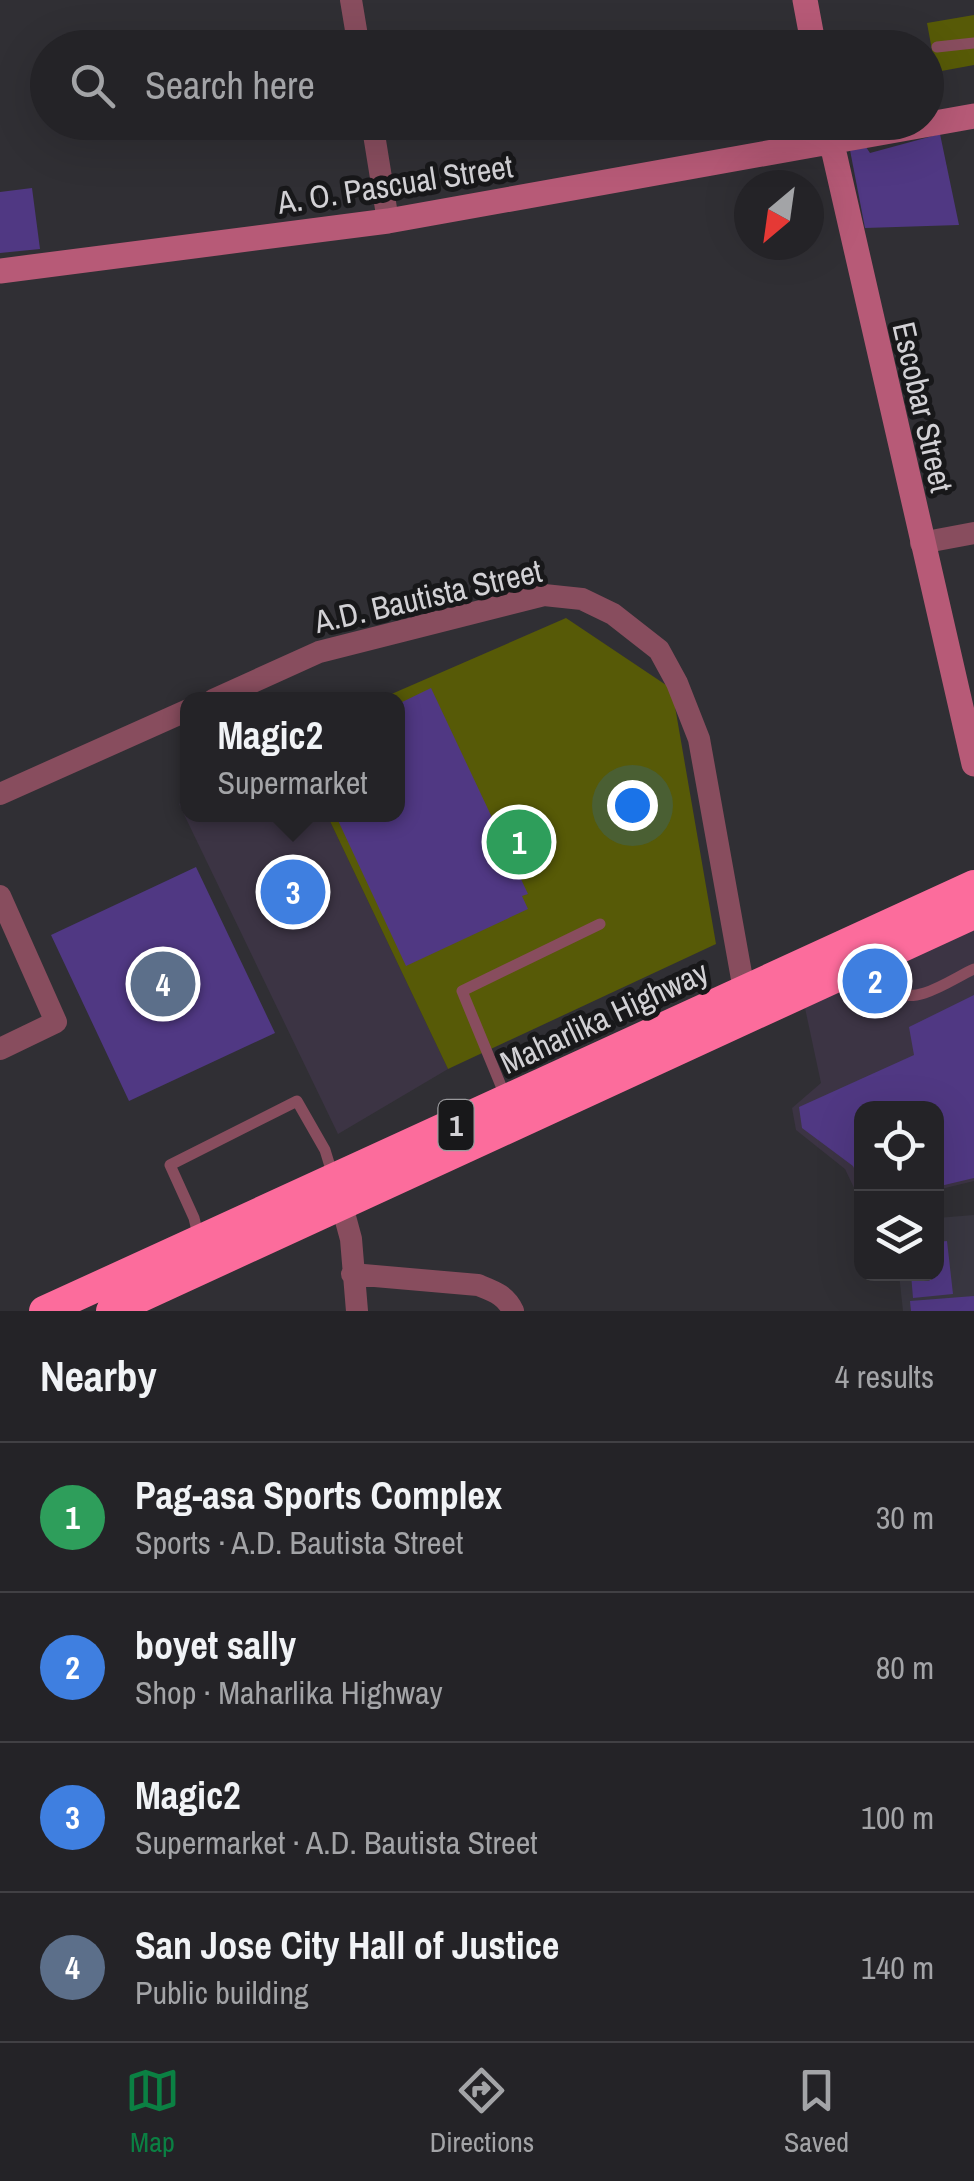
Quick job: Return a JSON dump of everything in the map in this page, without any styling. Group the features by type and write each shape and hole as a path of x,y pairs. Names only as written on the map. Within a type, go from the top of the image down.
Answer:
{"highway":[{"name":"Maharlika Highway","path":"111,1311 338,1192 872,946 974,885"},
{"name":"Maharlika Highway","path":"512,1113 744,990 974,914"},
{"name":"Maharlika Highway","path":"44,1311 199,1240 338,1192"}],"street":[{"path":"351,0 356,30"},
{"path":"806,0 811,30"},
{"name":"A. O. Pascual Street","path":"944,119 974,116"},
{"path":"375,140 388,221"},
{"name":"A. O. Pascual Street","path":"0,271 388,221 793,140"},
{"name":"Escobar Street","path":"830,140 974,764"},
{"path":"921,543 974,533"},
{"name":"A.D. Bautista Street","path":"230,692 319,652 544,596 582,599 613,614 659,650 699,738 744,990"},
{"path":"0,794 180,714"},
{"path":"0,896 56,1022 0,1049"},
{"path":"338,1192 351,1239 357,1311"},
{"path":"352,1274 478,1285 497,1292 513,1311"}],"lane":[{"path":"944,46 974,42"},
{"path":"512,1113 462,991 600,924"},
{"path":"872,946 894,990 906,996 920,994 974,969"},
{"path":"199,1240 194,1218 170,1164 296,1100 325,1150 338,1192"}],"shaded area":[{"path":"974,15 974,65 944,71 944,30 928,30 927,23"},
{"path":"566,618 672,689 716,944 448,1069 330,822 405,822 405,692 396,692"},
{"path":"188,822 330,822 448,1069 338,1134"},
{"path":"974,928 974,1181 944,1188 944,1101 854,1101 854,1188 845,1169 796,1130 792,1108 821,1083 805,1008"},
{"path":"974,1215 974,1311 903,1311 900,1281 944,1281 944,1217"}],"building":[{"path":"918,140 941,140 959,225 865,228 850,150 866,147 870,153"},
{"path":"32,188 40,249 0,253 0,192"},
{"path":"431,688 528,894 522,896 528,909 406,966 339,822 405,822 405,701"},
{"path":"196,867 275,1033 129,1101 51,935"},
{"path":"974,995 974,1178 944,1185 944,1101 854,1101 854,1168 802,1128 799,1107 914,1055 909,1027"},
{"path":"947,1241 953,1294 913,1298 912,1281 944,1281"},
{"path":"974,1296 974,1311 911,1311 910,1301"}],"place":[{"name":"Pag-asa Sports Complex","path":"519,842"},
{"name":"Magic2","path":"293,892"},
{"name":"boyet sally","path":"875,981"},
{"name":"San Jose City Hall of Justice","path":"163,984"}]}
